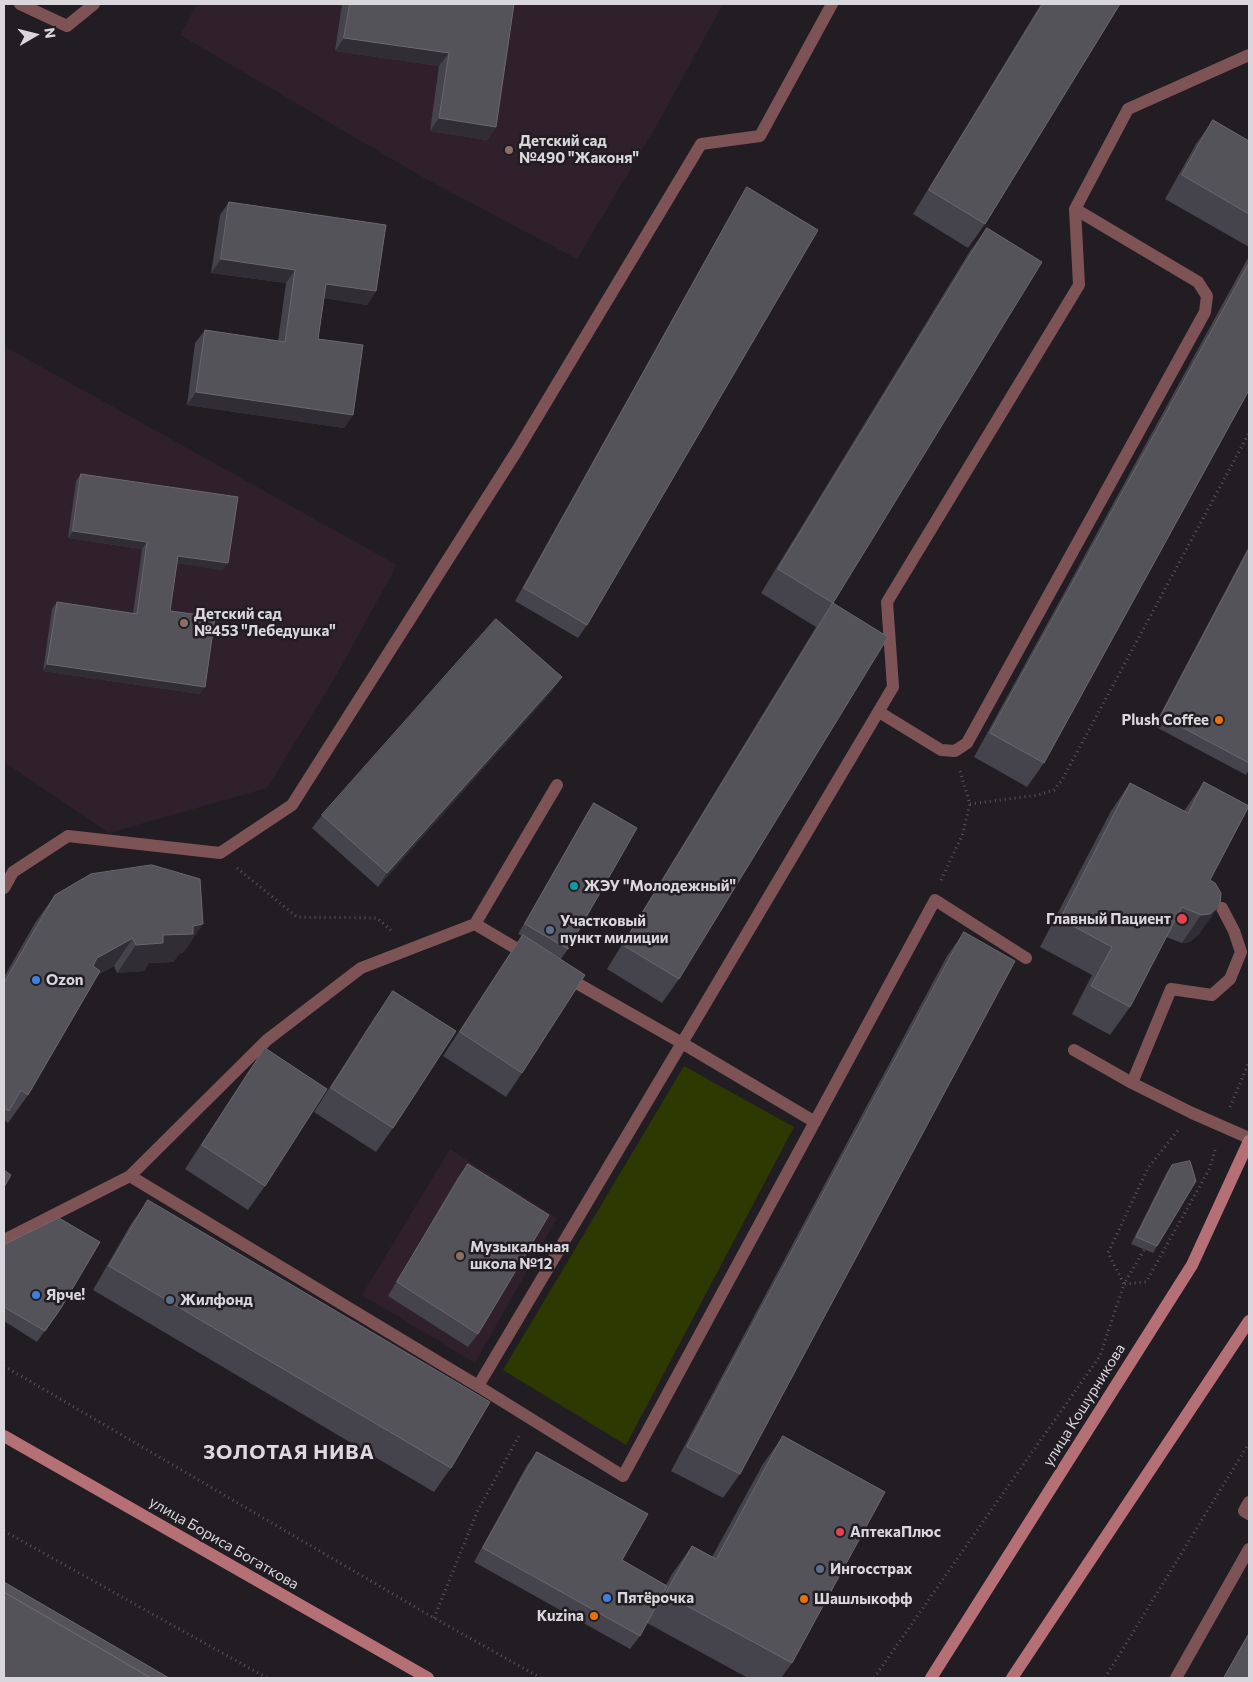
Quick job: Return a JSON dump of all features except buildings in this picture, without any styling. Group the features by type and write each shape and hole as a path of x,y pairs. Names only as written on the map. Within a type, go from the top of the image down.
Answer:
{"main road":[{"name":"улица Кошурникова","path":"931,1678 1192,1265 1249,1139"},
{"path":"1012,1678 1249,1321"},
{"name":"улица Бориса Богаткова","path":"4,1436 428,1678"}],"lane":[{"path":"20,4 67,26 94,4"},
{"path":"4,888 9,870 68,836 220,853 292,805 512,458 700,144 760,136 832,4"},
{"path":"478,1386 893,687 887,602 1079,286 1075,209 1128,109 1249,55"},
{"path":"879,712 941,750 955,751 966,743 1205,312 1207,296 1198,282 1075,209"},
{"path":"4,1240 130,1176 267,1040 361,968 475,924 557,785"},
{"path":"130,1176 478,1386 623,1476 935,900 1026,958"},
{"path":"1132,1083 1171,989 1212,995 1230,979 1241,952 1234,931 1222,908"},
{"path":"475,924 815,1122"},
{"path":"1074,1050 1132,1083 1249,1139"},
{"path":"1249,1502 1244,1511 1249,1514"},
{"path":"1176,1678 1249,1549"}],"path":[{"path":"970,804 1038,795 1054,790 1062,780 1249,433"},
{"path":"944,873 962,836 970,804 955,751"},
{"path":"220,853 296,917 377,918 412,948"},
{"path":"1124,1284 1146,1282 1210,1168 1222,1125 1249,1062"},
{"path":"1124,1284 1108,1253 1148,1168 1192,1113"},
{"path":"874,1678 1100,1356 1124,1284 1144,1250"},
{"path":"4,1366 434,1618 541,1678"},
{"path":"1105,1678 1249,1443"},
{"path":"434,1618 477,1512 511,1450"},
{"path":"4,1532 267,1678"}],"shaded area":[{"name":"Детский сад №490 \"Жаконя\"","path":"197,4 723,4 658,123 577,259 424,178 180,35"},
{"name":"Детский сад №453 \"Лебедушка\"","path":"4,346 397,565 333,681 267,788 109,833 4,762"},
{"name":"Музыкальная школа №12","path":"450,1149 557,1218 475,1363 362,1295"}],"green space":[{"path":"684,1066 794,1127 626,1445 503,1370"}],"place":[{"name":"Детский сад №490 \"Жаконя\"","path":"509,150"},
{"name":"Детский сад №453 \"Лебедушка\"","path":"184,623"},
{"name":"Plush Coffee","path":"1219,720"},
{"name":"ЖЭУ \"Молодежный\"","path":"574,886"},
{"name":"Главный Пациент","path":"1182,919"},
{"name":"Участковый пункт милиции","path":"550,930"},
{"name":"Ozon","path":"36,980"},
{"name":"Музыкальная школа №12","path":"460,1256"},
{"name":"Ярче!","path":"36,1295"},
{"name":"Жилфонд","path":"170,1300"},
{"name":"АптекаПлюс","path":"840,1532"},
{"name":"Ингосстрах","path":"820,1569"},
{"name":"Пятёрочка","path":"607,1598"},
{"name":"Шашлыкофф","path":"804,1599"},
{"name":"Kuzina","path":"594,1616"}],"district":[{"name":"ЗОЛОТАЯ НИВА","path":"289,1452"}]}
